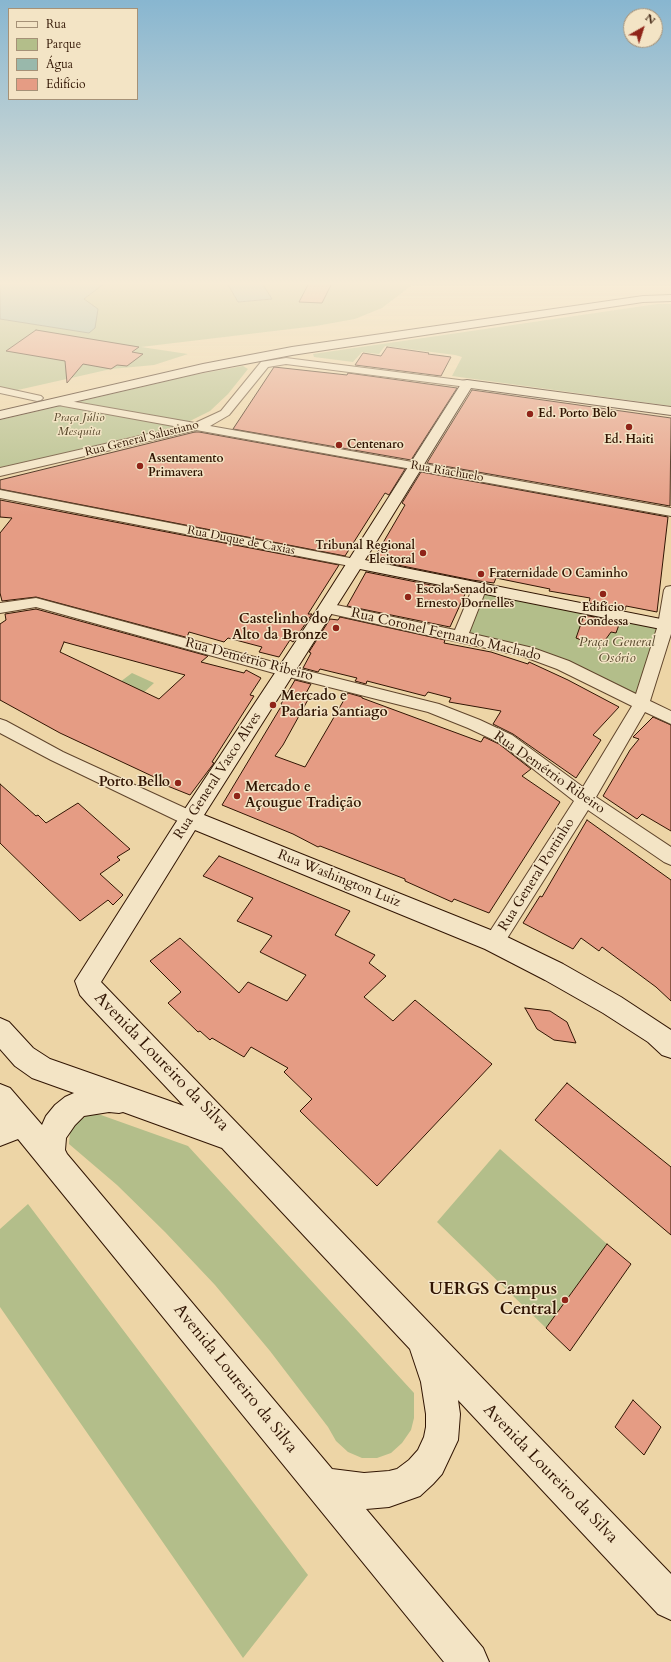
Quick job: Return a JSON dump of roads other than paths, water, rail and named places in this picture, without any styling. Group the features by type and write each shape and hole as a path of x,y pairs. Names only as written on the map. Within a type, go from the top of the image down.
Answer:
{"main road":[{"path":"0,406 202,361"},
{"path":"0,415 203,368 242,361"},
{"path":"467,384 671,411"},
{"name":"Rua General Vasco Alves","path":"88,987 88,981 92,974 287,671 467,384"},
{"name":"Rua Duque de Caxias","path":"355,563 669,625"},
{"name":"Rua Washington Luiz","path":"191,819 494,942 554,972 612,1005 671,1046"},
{"name":"Avenida Loureiro da Silva","path":"88,987 671,1601"},
{"name":"Avenida Loureiro da Silva","path":"0,1030 24,1056 42,1069 233,1138"},
{"name":"Avenida Loureiro da Silva","path":"0,1097 11,1128 55,1161 469,1662"},
{"path":"55,1161 51,1150 52,1138 56,1126 75,1106 87,1102 109,1099 132,1101"},
{"path":"322,1485 364,1491 389,1489 407,1483 430,1462 441,1440 443,1414 438,1382 424,1342"}],"street":[{"name":"Rua General Salustiano","path":"0,472 195,427 225,413 265,364 286,361 467,384"},
{"path":"0,390 37,398"},
{"path":"58,402 195,427"},
{"path":"224,431 222,427 225,413"},
{"name":"Rua Riachuelo","path":"195,427 671,512"},
{"name":"Rua Duque de Caxias","path":"0,494 355,563"},
{"path":"460,636 480,587"},
{"name":"Rua General Portinho","path":"494,942 585,799 641,704 669,625 671,590"},
{"name":"Rua Demétrio Ribeiro","path":"0,608 36,602 287,671 433,708 474,724 506,740 585,799 671,857"},
{"name":"Rua Coronel Fernando Machado","path":"327,608 460,636 527,652 563,665 671,718"},
{"name":"Rua Washington Luiz","path":"0,725 57,756 191,819"}],"place":[{"name":"Ed. Porto Belo","path":"530,414"},
{"name":"Ed. Haiti","path":"629,427"},
{"name":"Centenaro","path":"339,445"},
{"name":"Assentamento Primavera","path":"140,466"},
{"name":"Tribunal Regional Eleitoral","path":"423,553"},
{"name":"Fraternidade O Caminho","path":"481,574"},
{"name":"Edifício Condessa","path":"603,594"},
{"name":"Escola Senador Ernesto Dornelles","path":"408,597"},
{"name":"Castelinho do Alto da Bronze","path":"336,628"},
{"name":"Mercado e Padaria Santiago","path":"273,705"},
{"name":"Porto Bello","path":"178,783"},
{"name":"Mercado e Açougue Tradição","path":"237,796"},
{"name":"UERGS Campus Central","path":"565,1300"}],"park label":[{"name":"Praça Júlio Mesquita","path":"79,425"},
{"name":"Praça General Osório","path":"617,652"}]}
